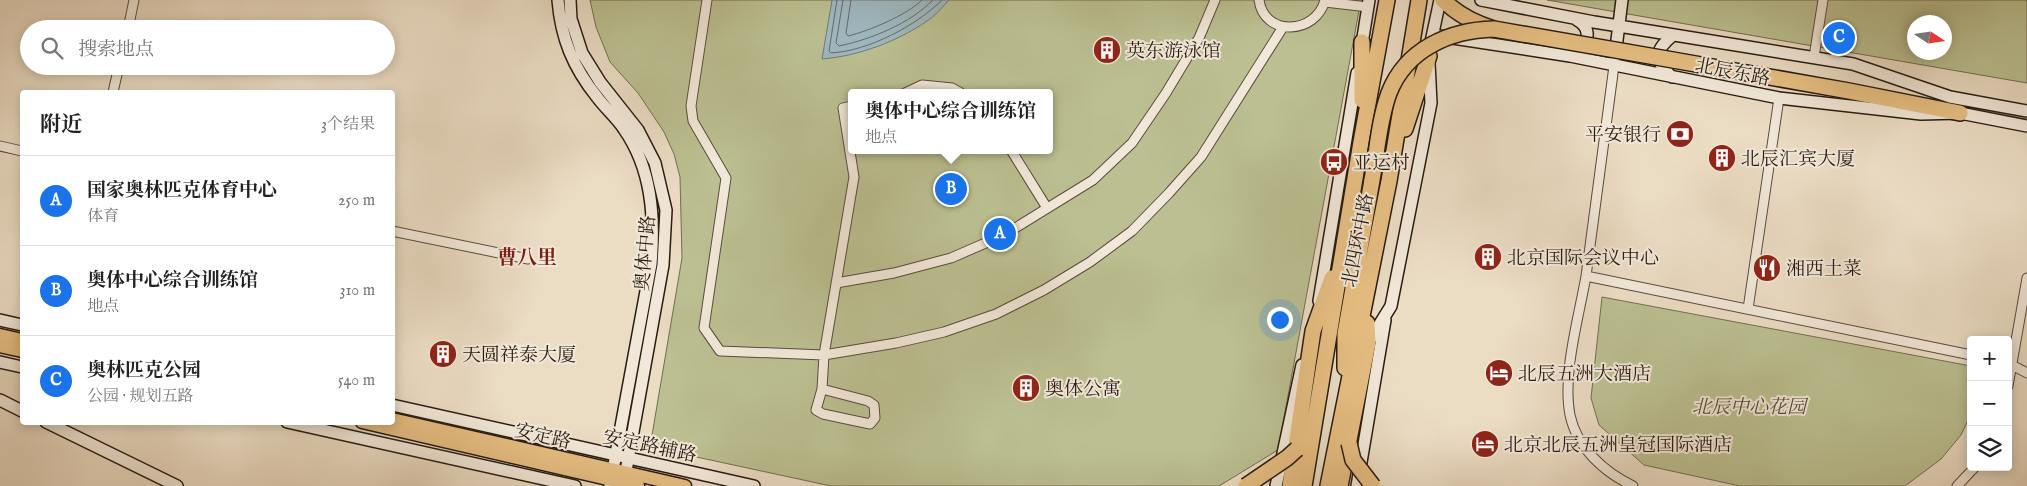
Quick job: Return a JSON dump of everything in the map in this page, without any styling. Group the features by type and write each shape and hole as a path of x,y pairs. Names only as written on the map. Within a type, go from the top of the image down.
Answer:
{"highway":[{"name":"北四环中路","path":"1304,486 1361,142 1387,0"},
{"name":"北四环中路","path":"1328,486 1367,296 1419,0"},
{"path":"1441,0 1474,23 1494,30"},
{"path":"1344,405 1346,334 1389,92 1399,75 1426,47 1441,39 1475,30 1494,30 1849,91 1960,113"},
{"path":"1361,142 1362,42"},
{"path":"1388,181 1429,56"},
{"path":"1290,486 1314,331 1346,237"},
{"path":"1340,486 1368,343 1367,296"},
{"path":"1349,443 1353,460 1373,486"},
{"path":"1246,486 1297,449"}],"main road":[{"name":"奥体中路","path":"558,0 567,50 592,90 624,128 646,173 652,200 653,242 651,264 616,456 618,480"},
{"name":"奥体中路","path":"570,0 571,19 582,53 600,82 638,130 655,163 666,210 663,265 629,458 618,480"},
{"path":"1368,343 1391,306 1431,103 1429,56 1441,0"},
{"name":"北辰东路","path":"1482,0 1618,26 1853,64 1950,97 2027,111"},
{"path":"1614,66 1622,0"},
{"name":"北四环中路","path":"1276,486 1300,373 1314,331 1369,4"},
{"path":"1570,56 1583,50 1587,36 1584,24 1574,18"},
{"path":"1672,77 1660,67 1658,62 1659,52 1663,43 1673,35"},
{"name":"北辰东路","path":"1433,36 1570,56 1779,98 1921,114 1960,113 2027,126"},
{"path":"1357,486 1386,313"},
{"path":"0,320 20,325"},
{"path":"0,335 20,340"},
{"path":"0,346 20,350"},
{"path":"0,362 20,367"},
{"path":"0,400 20,410"},
{"name":"安定路辅路","path":"395,406 754,486"},
{"name":"安定路","path":"395,420 638,486"},
{"path":"52,425 177,486"},
{"path":"300,425 575,486"},
{"name":"安定路","path":"375,425 618,480 685,486"},
{"name":"安定路","path":"506,455 529,476"}],"street":[{"path":"130,20 134,0"},
{"path":"707,0 691,106 693,121 726,178 704,328 720,351 793,355 824,355 896,344 944,332 1012,306 1044,290 1090,262 1132,231 1200,157 1283,27"},
{"path":"836,283 894,273 952,258 1004,236 1094,180 1132,143 1166,93 1199,38 1215,0"},
{"path":"1258,0 1264,14 1272,22 1283,27 1294,28 1304,26 1314,20 1321,12 1325,1 1369,4"},
{"path":"1814,57 1823,0"},
{"path":"1614,66 1586,276 1569,380 1568,400 1570,416 1577,435 1586,450 1599,464 1619,479 1633,486"},
{"path":"113,90 117,75"},
{"path":"914,89 922,85 954,89"},
{"path":"1748,309 1779,98"},
{"path":"848,107 843,108 848,139"},
{"path":"0,146 20,151"},
{"path":"822,389 868,401 874,405 875,418 870,424 822,414 816,410 822,389 824,355 854,177 850,154"},
{"path":"1013,154 1047,208"},
{"path":"395,232 528,259"},
{"path":"1586,276 1967,354"},
{"path":"2012,353 2027,278"},
{"path":"2012,364 2027,373"},
{"path":"1957,486 1971,471"}],"green space":[{"path":"590,0 1361,0 1278,450 1219,486 831,486 650,447 682,258 680,177 674,154 664,132 638,93 610,62 596,27"},
{"path":"1547,0 2027,0 2027,83"},
{"name":"北辰中心花园","path":"1602,297 1967,365 1967,422 1961,435 1941,459 1905,486 1740,486 1644,465 1599,425 1591,398"}],"water":[{"path":"832,0 949,0 930,19 892,41 850,55 822,59"}],"place":[{"name":"奥林匹克公园","path":"1839,38"},
{"name":"英东游泳馆","path":"1107,50"},
{"name":"平安银行","path":"1680,134"},
{"name":"北辰汇宾大厦","path":"1722,158"},
{"name":"亚运村","path":"1334,162"},
{"name":"奥体中心综合训练馆","path":"951,189"},
{"name":"国家奥林匹克体育中心","path":"1000,234"},
{"name":"北京国际会议中心","path":"1488,257"},
{"name":"湘西土菜","path":"1767,268"},
{"name":"天圆祥泰大厦","path":"443,354"},
{"name":"北辰五洲大酒店","path":"1499,373"},
{"name":"奥体公寓","path":"1026,388"},
{"name":"北京北辰五洲皇冠国际酒店","path":"1485,444"}],"district":[{"name":"曹八里","path":"527,257"}]}
